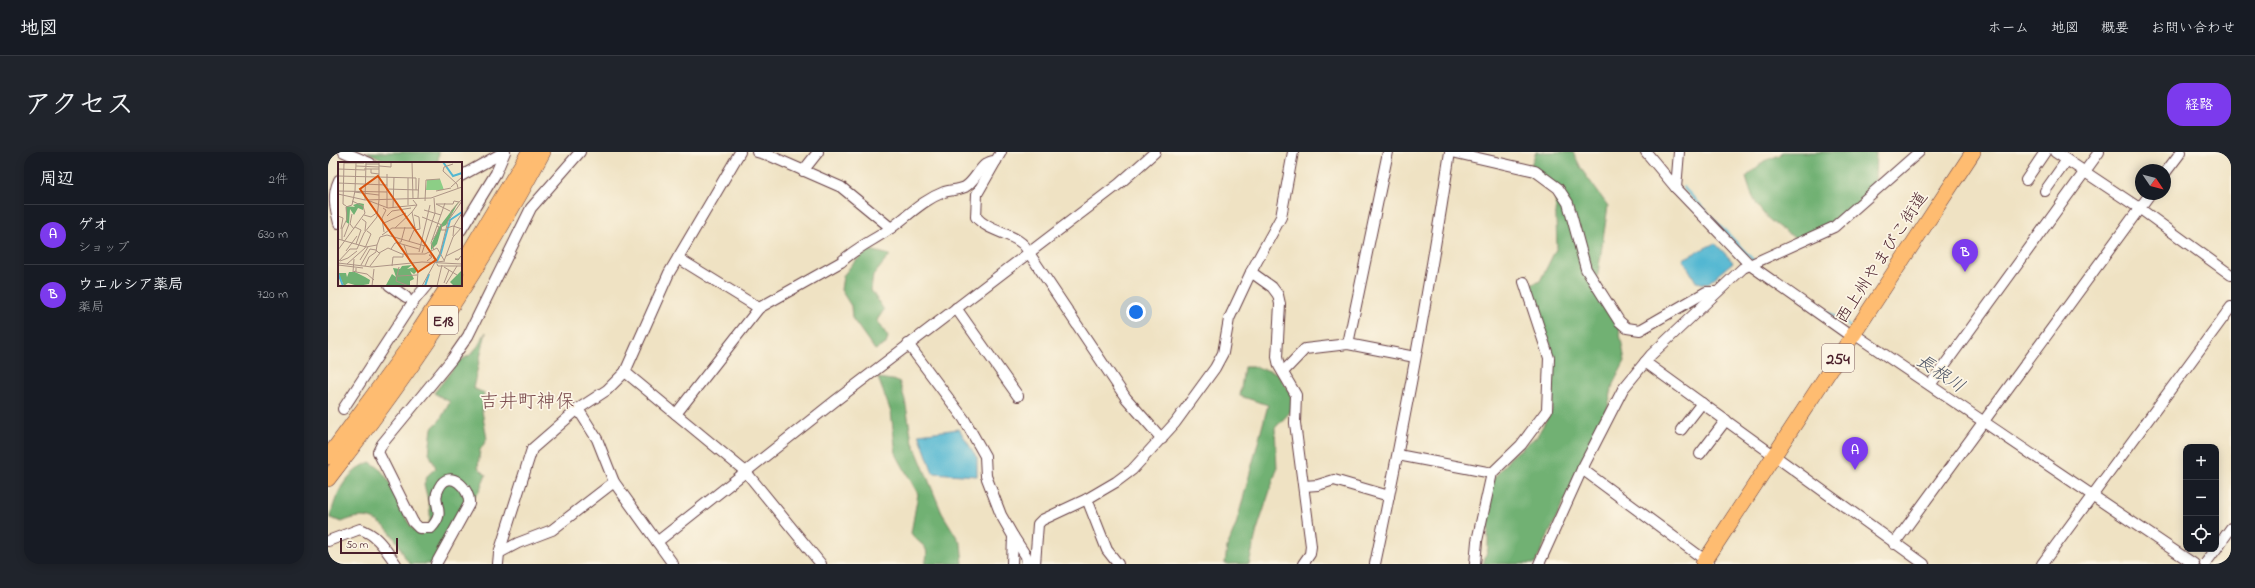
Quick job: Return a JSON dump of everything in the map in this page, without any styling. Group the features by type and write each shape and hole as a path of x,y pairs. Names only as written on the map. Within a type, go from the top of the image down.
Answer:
{"highway":[{"path":"462,264 529,152"},
{"name":"E18","path":"328,479 387,400 444,318 494,239 543,152"},
{"name":"西上州やまびこ街道","path":"1706,563 1973,152"},
{"name":"E18","path":"328,457 405,352 448,286"}],"street":[{"path":"462,175 505,152"},
{"path":"462,228 492,180 505,152"},
{"path":"436,564 469,504 470,497 463,486 455,480 448,480 440,486 436,496 440,515 438,521 432,528 419,528 413,522 378,452 382,444 447,365 468,336 531,208 580,152"},
{"path":"498,564 499,553 532,449 578,409 607,390 625,372 635,354 657,300 678,258 740,152"},
{"path":"757,152 768,155 848,192 891,228"},
{"path":"803,171 818,152"},
{"path":"657,542 908,344 1122,182 1155,152"},
{"path":"1348,344 1388,152"},
{"path":"1375,564 1398,455 1433,264 1451,152 1535,171 1558,188 1568,202 1586,269 1619,321 1628,328 1640,330 1706,292 1716,292"},
{"path":"1646,152 1676,188 1750,265 1853,336 1984,421 2194,564"},
{"path":"1676,188 1680,152"},
{"path":"1539,564 1582,469 1623,389 1633,374 1716,292 1743,268 1834,227 1919,152"},
{"path":"2026,180 2045,152"},
{"path":"2055,152 2139,208 2231,275"},
{"path":"1930,385 2099,152"},
{"path":"2171,165 2181,152"},
{"path":"1035,564 1038,524 1042,520 1087,499 1116,482 1132,470 1162,439 1215,368 1223,353 1229,319 1251,272 1282,217 1295,153"},
{"path":"998,156 977,194 976,217 997,232 1020,242 1026,247 1126,398 1162,439"},
{"path":"676,414 759,308 841,262 867,241 891,228 915,208 944,192 966,186 985,164 998,156"},
{"path":"347,157 366,162"},
{"path":"2045,191 2067,160"},
{"path":"338,182 335,188 334,204 338,219"},
{"path":"1894,544 2145,200"},
{"path":"678,258 759,308"},
{"path":"1251,272 1272,287 1278,295 1280,304 1277,356 1278,366 1296,395 1295,423 1304,486 1306,520 1311,546 1310,554 1303,564"},
{"path":"1475,564 1477,542 1492,473 1522,445 1547,410 1549,358 1524,282"},
{"path":"390,286 406,297"},
{"path":"343,409 413,302 426,286"},
{"path":"2042,564 2231,307"},
{"path":"956,308 1018,396"},
{"path":"908,344 964,419 985,456 986,476 1001,515 1026,556 1027,564"},
{"path":"1283,372 1305,349 1348,344 1415,357"},
{"path":"1645,362 1775,455 1894,544 1924,564"},
{"path":"625,372 746,472 821,564"},
{"path":"1681,430 1702,403"},
{"path":"578,409 597,439 614,482 673,564"},
{"path":"1700,454 1726,420"},
{"path":"1398,455 1492,473"},
{"path":"1582,469 1706,563"},
{"path":"1304,486 1318,485 1334,480 1389,496"},
{"path":"499,553 518,543 552,530 614,482"},
{"path":"1087,499 1108,550 1118,564"},
{"path":"2219,545 2231,528"},
{"path":"328,541 360,529 370,532 378,539 396,564"},
{"path":"1012,564 1013,536"},
{"path":"2205,564 2214,552"}],"green space":[{"path":"367,152 439,152 438,162 389,162"},
{"path":"1536,152 1573,152 1582,170 1608,206 1597,280 1617,317 1625,361 1613,384 1608,407 1535,564 1483,564 1488,548 1488,494 1494,478 1511,457 1537,436 1552,410 1554,361 1550,343 1535,316 1530,285 1540,281 1557,247 1555,192 1546,182 1527,175"},
{"path":"1782,152 1876,152 1875,181 1864,200 1838,222 1795,238 1763,214 1754,198 1746,177 1764,161 1780,155"},
{"path":"870,250 890,255 873,276 871,290 884,310 877,320 888,337 886,344 875,350 852,318 851,306 841,290 843,276 854,262"},
{"path":"486,332 473,388 484,393 482,411 487,439 480,450 478,467 486,475 479,492 466,504 433,564 410,564 399,545 388,530 381,524 375,520 360,517 342,522 330,518 332,509 339,492 348,478 354,472 370,462 387,478 414,530 421,535 426,530 429,524 430,511 424,484 428,475 436,468 429,453 432,428 440,420 450,402 434,393 459,361 470,355 478,346"},
{"path":"1244,367 1256,367 1277,373 1291,393 1293,409 1275,428 1277,469 1257,530 1249,564 1225,564 1227,547 1236,525 1268,405 1240,396"},
{"path":"878,378 899,381 905,400 912,440 942,513 961,544 963,564 925,564 926,549 911,533 918,494 896,454 891,412"}],"water":[{"path":"1715,243 1733,262 1707,284 1696,282 1683,259"},
{"path":"959,429 977,458 977,476 933,473 919,434"}],"waterway":[{"name":"長根川","path":"1683,187 1753,260"},
{"name":"長根川","path":"1796,291 1852,328"}],"place":[{"name":"ウエルシア薬局","path":"1965,272"},
{"name":"ゲオ","path":"1855,470"}],"district":[{"name":"吉井町神保","path":"527,400"}]}
